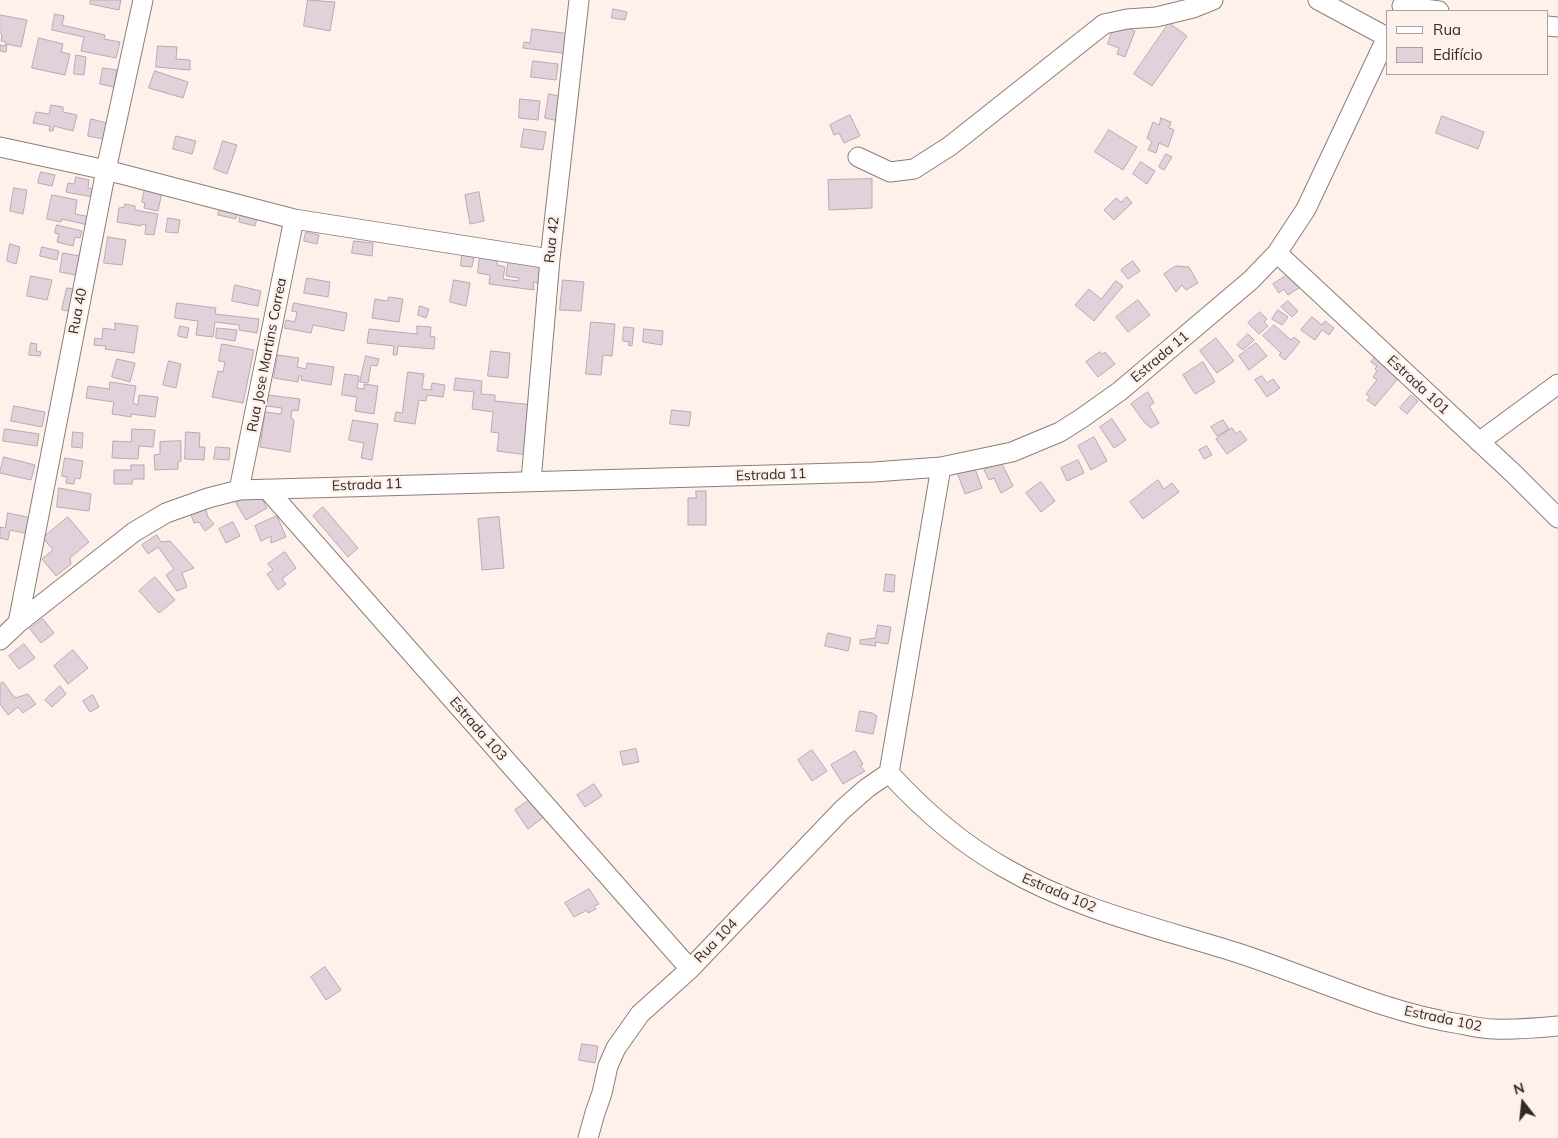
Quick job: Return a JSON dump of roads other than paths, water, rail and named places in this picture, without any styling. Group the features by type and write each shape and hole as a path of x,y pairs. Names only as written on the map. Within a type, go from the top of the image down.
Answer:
{"street":[{"name":"Rua 40","path":"18,623 106,170 143,0"},
{"name":"Rua 42","path":"530,481 550,259 579,0"},
{"path":"858,157 890,172 914,169 950,146 1104,24 1127,18 1156,17 1193,8 1213,0"},
{"path":"1318,0 1386,36"},
{"path":"1402,6 1432,10"},
{"name":"Estrada 11","path":"0,640 18,623 134,532 166,514 208,498 240,490 865,472 941,467 1012,452 1060,432 1128,384 1251,280 1277,253 1306,209 1386,39"},
{"path":"0,147 106,170 294,219 550,259"},
{"name":"Rua Jose Martins Correa","path":"240,490 294,219"},
{"name":"Estrada 101","path":"1277,253 1558,518"},
{"path":"1479,442 1558,384"},
{"path":"889,773 941,467"},
{"name":"Estrada 103","path":"267,489 690,969"},
{"name":"Rua 104","path":"588,1138 608,1066 616,1048 640,1014 690,969 842,810 867,788 889,773"},
{"name":"Estrada 102","path":"889,773 910,796 956,837 1005,869 1056,893 1116,917 1240,954 1364,999 1430,1019 1493,1029 1558,1026"}]}
